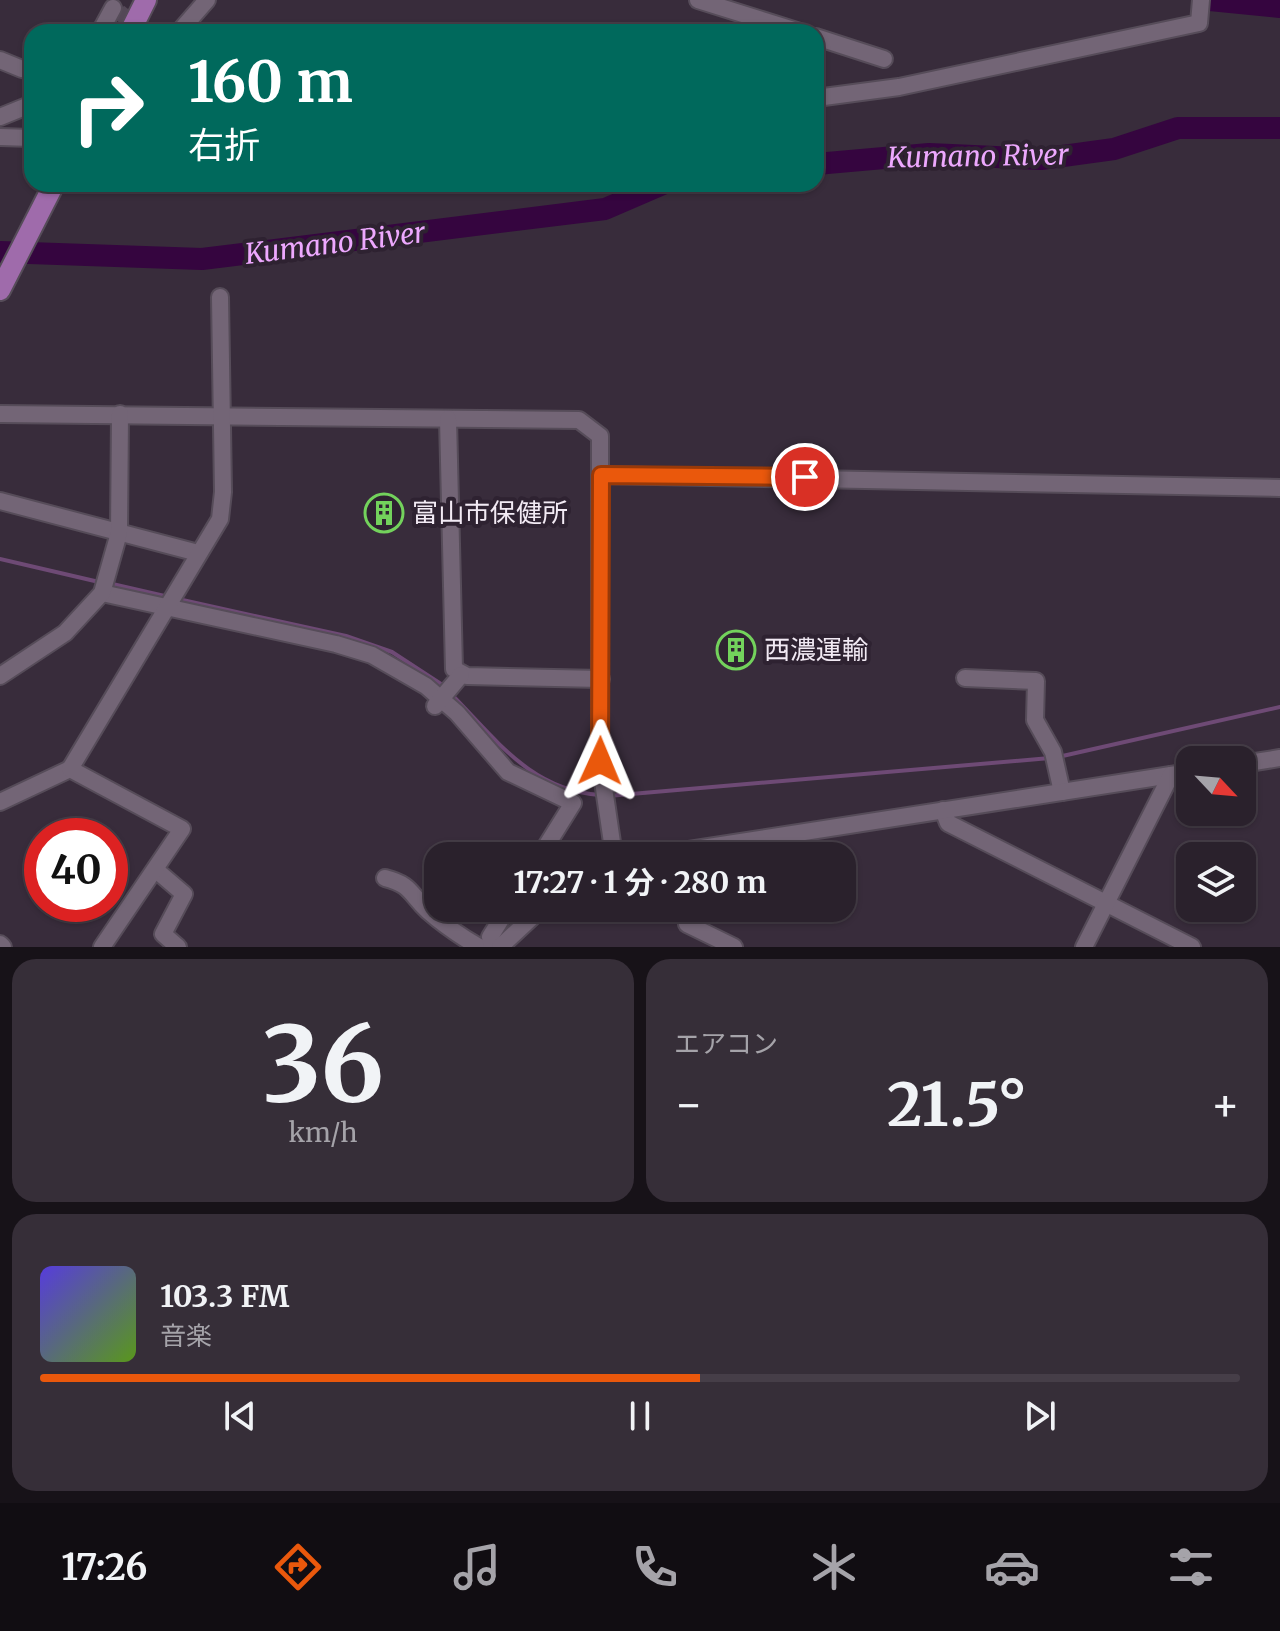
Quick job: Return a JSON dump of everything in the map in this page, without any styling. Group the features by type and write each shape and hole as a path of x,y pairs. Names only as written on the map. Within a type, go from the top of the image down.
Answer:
{"main road":[{"path":"134,24 146,0"},
{"path":"0,290 50,192"}],"street":[{"path":"186,24 207,0"},
{"path":"698,0 774,24"},
{"path":"824,97 899,87 1199,23 1201,0"},
{"path":"824,40 884,59"},
{"path":"0,60 22,69"},
{"path":"0,117 24,107"},
{"path":"0,137 24,138"},
{"path":"0,802 70,769 220,519 223,414 220,297"},
{"path":"0,414 579,420 600,436 600,761 612,842"},
{"path":"0,676 65,633 102,593 119,533 120,414"},
{"path":"448,419 454,669 461,675 601,679"},
{"path":"601,475 1280,488"},
{"path":"0,501 198,553"},
{"path":"102,593 336,644 372,655 402,669 508,772 573,803 549,842"},
{"path":"438,703 461,675"},
{"path":"965,678 1036,681 1035,720 1053,752 1062,792"},
{"path":"1256,762 1280,758"},
{"path":"70,769 182,829 102,947"},
{"path":"739,842 1176,774"},
{"path":"1084,947 1171,775"},
{"path":"943,810 948,823 1192,947"},
{"path":"156,870 184,894 163,934 178,947"},
{"path":"385,878 407,884 424,907 451,931 479,947"},
{"path":"492,947 490,937 499,922"},
{"path":"500,947 527,922"},
{"path":"687,924 734,947"}],"waterway":[{"path":"1210,0 1280,7"},
{"name":"Kumano River","path":"824,163 929,154 1041,159 1114,149 1178,128 1280,128"},
{"name":"Kumano River","path":"0,252 202,259 605,209 644,192"},
{"path":"0,559 99,582"},
{"path":"108,583 169,597"},
{"path":"178,599 346,636 392,652 444,686"},
{"path":"450,693 499,744 534,772 575,791 600,795"},
{"path":"1058,757 1280,707"},
{"path":"608,796 1050,758"}],"tunnel":[{"path":"119,12 134,24"}],"place":[{"name":"富山市保健所","path":"384,513"},
{"name":"西濃運輸","path":"736,650"}],"route":[{"path":"600,761 601,475 805,477"}]}
